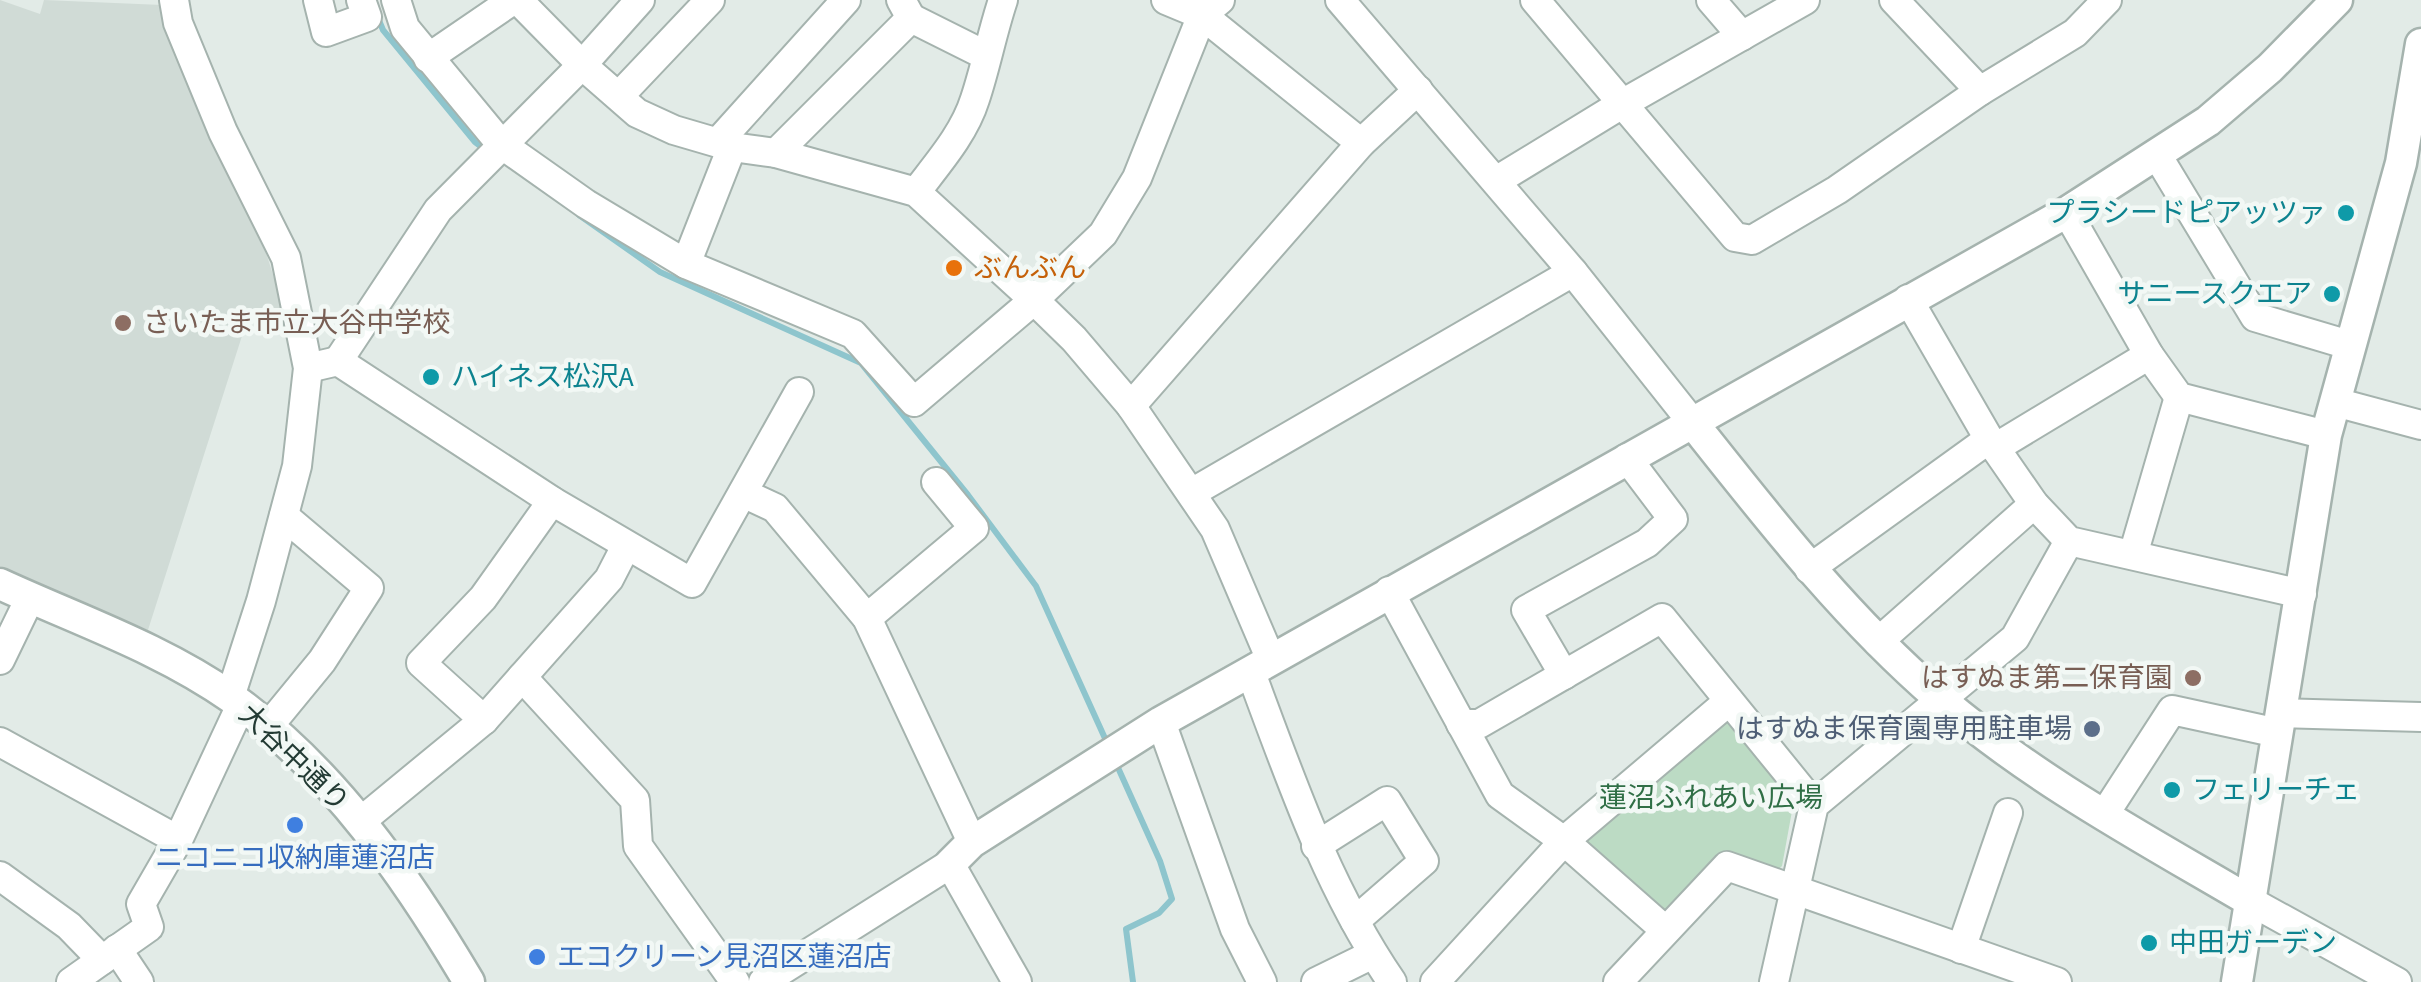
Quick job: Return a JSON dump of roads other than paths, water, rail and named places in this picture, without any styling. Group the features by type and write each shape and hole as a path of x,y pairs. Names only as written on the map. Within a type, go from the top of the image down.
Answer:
{"street":[{"path":"71,982 149,927 141,904 178,840 236,701 296,466 308,368 286,258 224,132 178,23 174,0"},
{"path":"318,0 326,32 367,17 361,0"},
{"path":"396,0 404,28 493,152 686,264 853,334 914,402 1034,300 1102,234 1137,178 1211,8"},
{"path":"428,58 515,0 637,112 674,130 776,153 916,192 1034,300 1074,339 1131,406 1215,529 1316,846 1355,922 1392,982"},
{"path":"308,368 338,361 438,210 582,65 640,0"},
{"path":"619,96 710,0"},
{"path":"686,264 725,144 846,0"},
{"path":"916,192 957,138 975,100 1003,0"},
{"path":"1166,0 1211,8 1361,144"},
{"path":"1340,0 1573,272 1810,569 1878,642 1940,699 2050,782 2250,901 2397,982"},
{"path":"1534,0 1735,237 1752,240 1837,190 1980,91 2075,33 2108,0"},
{"path":"1711,0 1742,36"},
{"path":"1496,182 1622,104 1805,0"},
{"path":"1894,0 1980,91"},
{"path":"762,982 950,864 972,842 1161,722 2067,212 2208,120 2258,78 2337,0"},
{"path":"776,153 906,9 985,55"},
{"path":"2236,982 2326,435 2349,345 2411,167 2421,44"},
{"path":"1131,406 1361,144 1418,90"},
{"path":"2158,155 2256,317 2349,345"},
{"path":"2067,212 2149,354 2179,398 2326,435"},
{"path":"1193,492 1573,272"},
{"path":"1908,299 1992,443 2034,504 2069,541 2302,594"},
{"path":"1810,569 1992,443 2149,354"},
{"path":"338,361 552,501 692,583 799,392"},
{"path":"2133,555 2179,398"},
{"path":"2335,402 2421,425"},
{"path":"1564,674 1526,610 1647,543 1673,519 1627,458"},
{"path":"867,618 974,528 936,482"},
{"path":"743,493 776,508 867,618 972,842"},
{"path":"484,720 422,663 484,598 552,501"},
{"path":"1878,642 2034,504"},
{"path":"267,728 322,662 369,588 284,516"},
{"path":"1774,982 1814,805 2015,638 2069,541"},
{"path":"360,822 484,720 609,580 626,546"},
{"name":"大谷中通り","path":"0,584 154,652 236,701 296,752 360,822 404,877 469,982"},
{"path":"1389,592 1500,795 1564,842 1665,930"},
{"path":"0,660 30,598"},
{"path":"1460,724 1479,724 1662,618 1814,805"},
{"path":"522,677 635,800 638,846 735,982"},
{"path":"1435,982 1564,842 1729,701"},
{"path":"2104,814 2172,710 2280,723 2421,717"},
{"path":"1161,722 1234,929 1262,982"},
{"path":"0,742 178,840"},
{"path":"1316,846 1387,801 1424,861 1355,922"},
{"path":"1961,949 2008,813"},
{"path":"950,864 1017,982"},
{"path":"1618,982 1726,866 2058,982"},
{"path":"0,876 110,955 139,982"},
{"path":"1316,982 1373,954"}],"waterway":[{"path":"378,18 383,30 475,142 487,151"},
{"path":"579,215 660,272 861,363 1036,586 1108,745"},
{"path":"1115,761 1160,861 1172,899 1159,913 1126,929 1133,982"}],"place":[{"name":"プラシードピアッツァ","path":"2346,213"},
{"name":"ぶんぶん","path":"954,268"},
{"name":"サニースクエア","path":"2332,294"},
{"name":"さいたま市立大谷中学校","path":"123,323"},
{"name":"ハイネス松沢A","path":"431,377"},
{"name":"はすぬま第二保育園","path":"2193,678"},
{"name":"はすぬま保育園専用駐車場","path":"2092,729"},
{"name":"フェリーチェ","path":"2172,790"},
{"name":"ニコニコ収納庫蓮沼店","path":"295,825"},
{"name":"中田ガーデン","path":"2149,943"},
{"name":"エコクリーン見沼区蓮沼店","path":"537,957"}],"park label":[{"name":"蓮沼ふれあい広場","path":"1711,798"}]}
